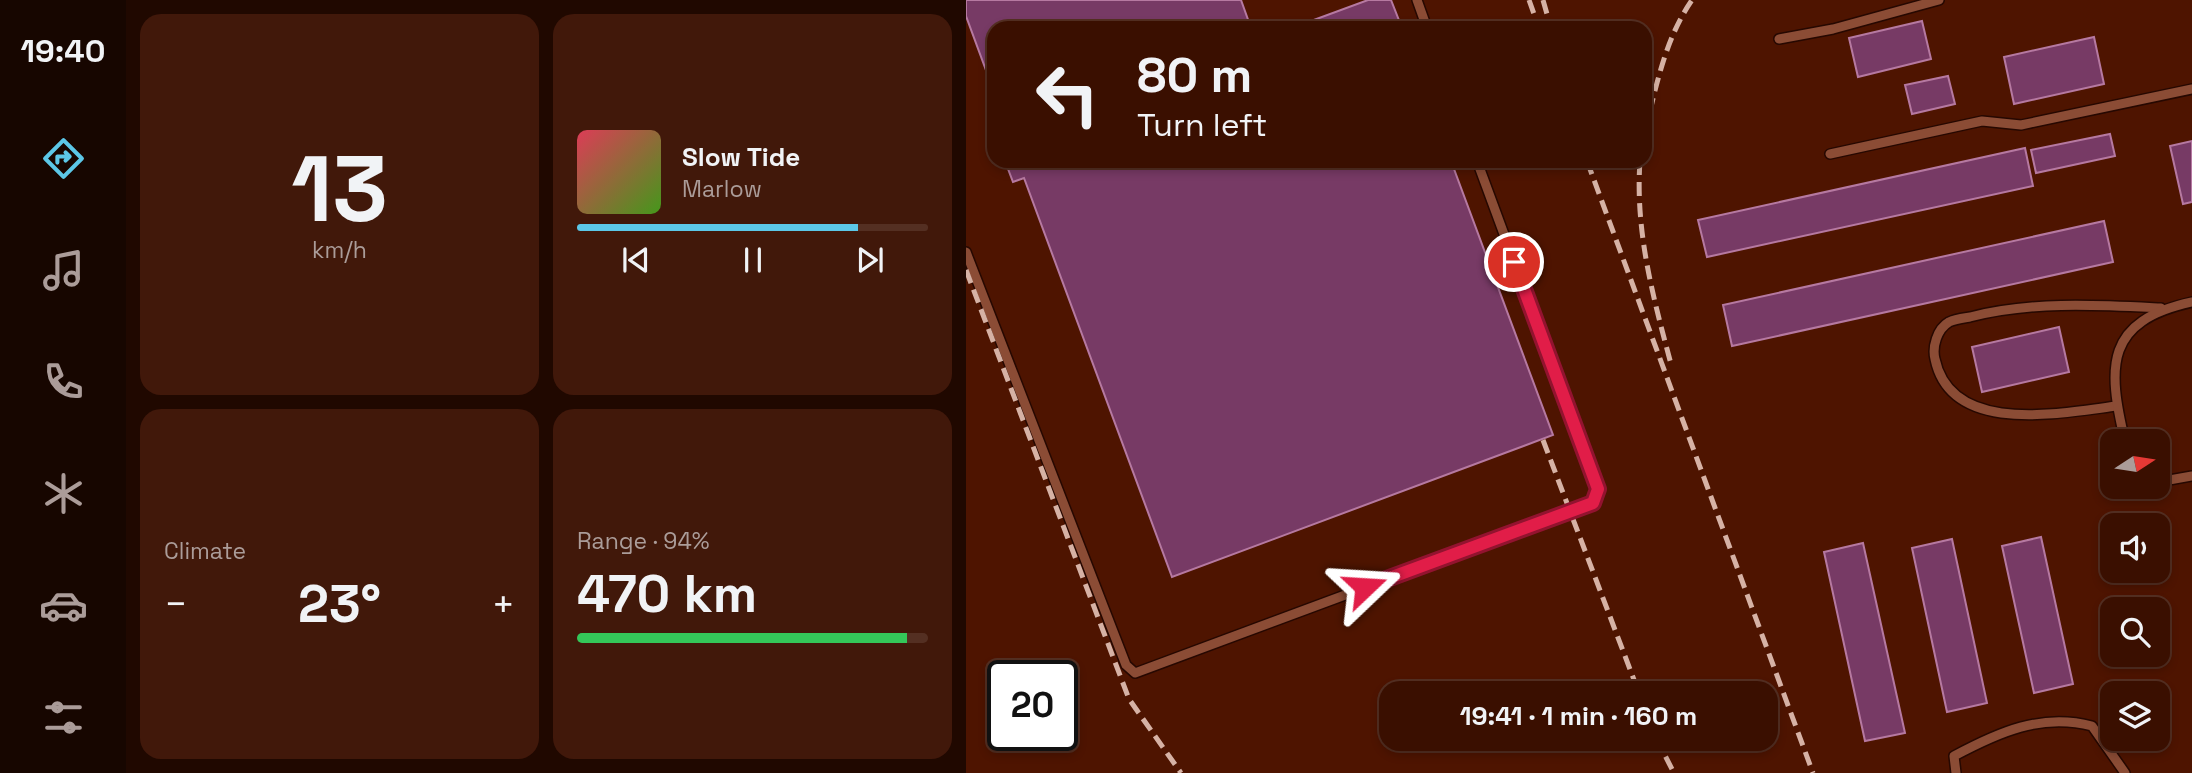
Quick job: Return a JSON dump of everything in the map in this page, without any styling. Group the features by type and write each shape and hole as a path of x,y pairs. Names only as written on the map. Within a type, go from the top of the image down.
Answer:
{"lane":[{"path":"1417,0 1424,21"},
{"path":"1779,39 1833,29 1939,0"},
{"path":"1830,154 1982,121 2021,125 2192,89"},
{"path":"966,251 1126,666 1135,673 1593,503 1598,489 1480,168"},
{"path":"2117,406 2055,414 1998,412 1972,407 1956,397 1942,380 1933,351 1938,334 1949,322 2032,307 2161,309 2192,302"},
{"path":"2122,429 2114,369 2121,345 2135,324 2161,309"},
{"path":"2170,480 2192,476"},
{"path":"1956,773 1954,757 1970,747 2027,724 2066,719 2092,726 2125,773"}],"building":[{"path":"966,0 1241,0 1248,21 987,21 987,73 966,16"},
{"path":"1368,0 1391,0 1399,21 1311,21"},
{"path":"1922,21 1931,59 1858,77 1849,38"},
{"path":"2094,37 2104,84 2014,104 2004,57"},
{"path":"1948,76 1955,104 1912,114 1905,85"},
{"path":"2110,134 2115,156 2036,173 2031,150"},
{"path":"2192,141 2192,202 2183,204 2170,146"},
{"path":"2025,148 2033,186 1707,257 1698,220"},
{"path":"1008,168 1454,168 1553,435 1172,577 1024,178 1013,182"},
{"path":"2104,221 2113,262 1732,346 1723,305"},
{"path":"2059,327 2069,372 1982,392 1972,347"},
{"path":"2041,537 2073,684 2034,693 2002,546"},
{"path":"1952,539 1987,703 1947,712 1912,548"},
{"path":"1863,543 1905,733 1865,741 1824,552"}],"railway":[{"path":"1529,0 1536,21"},
{"path":"1543,0 1549,21"},
{"path":"1652,105 1668,47 1692,0"},
{"path":"1590,168 1813,773"},
{"path":"1640,168 1640,213 1647,264 1671,364"},
{"path":"966,270 1129,699 1181,773"},
{"path":"1543,440 1634,681"},
{"path":"1663,751 1674,773"}],"route":[{"path":"1365,587 1593,503 1598,489 1514,262"}]}
